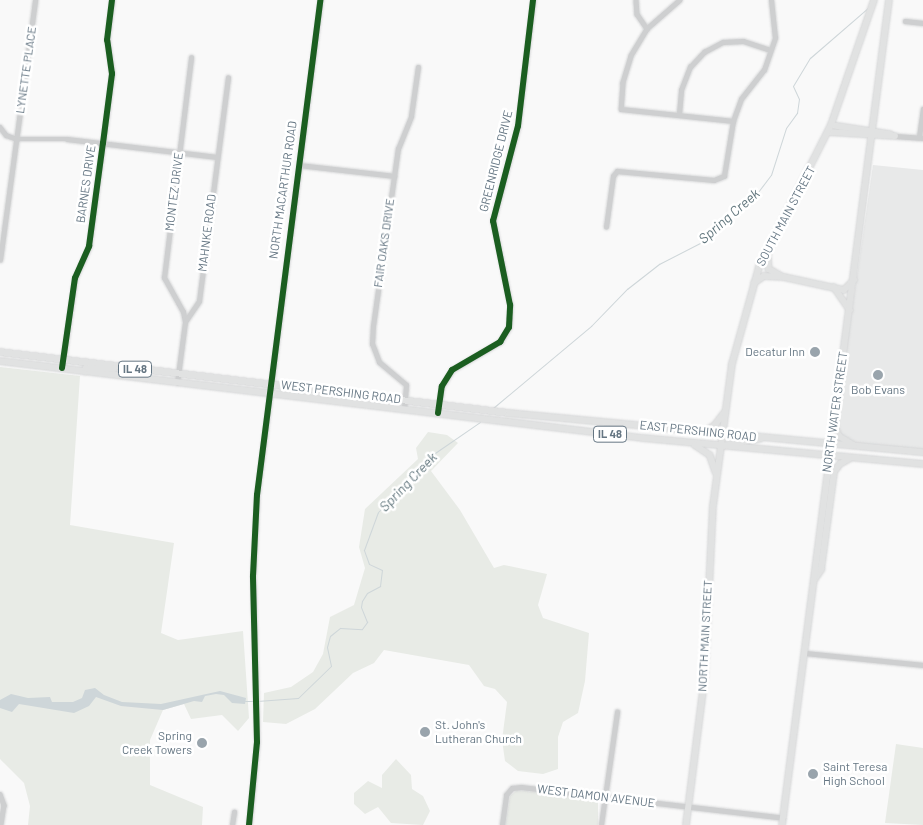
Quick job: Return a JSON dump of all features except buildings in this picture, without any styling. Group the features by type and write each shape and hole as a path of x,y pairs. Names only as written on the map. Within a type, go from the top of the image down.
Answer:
{"main road":[{"name":"SOUTH MAIN STREET","path":"721,447 732,364 753,284 768,248 832,125 869,22 874,0"},
{"name":"NORTH WATER STREET","path":"782,822 815,579 828,457 874,137 889,0"},
{"path":"832,125 874,130 895,136"},
{"path":"828,132 874,137 895,136"},
{"path":"768,248 770,269 784,277"},
{"path":"753,284 764,276 784,277 847,288 855,278"},
{"path":"834,287 850,310"},
{"name":"WEST PERSHING ROAD","path":"0,352 473,408"},
{"name":"WEST PERSHING ROAD","path":"0,361 694,444"},
{"path":"85,372 92,368 136,369"},
{"name":"EAST PERSHING ROAD","path":"473,408 722,434 923,452"},
{"path":"704,432 715,425 725,411"},
{"path":"833,421 839,436 858,447"},
{"path":"721,447 763,438"},
{"path":"694,444 710,454 717,476"},
{"name":"IL 48","path":"694,444 923,464"},
{"name":"NORTH MAIN STREET","path":"686,825 705,674 710,537 721,447"},
{"path":"815,579 821,570 834,472 840,464 851,459"}],"street":[{"name":"LYNETTE PLACE","path":"0,260 35,0"},
{"name":"BARNES DRIVE","path":"62,368 75,278 89,246 112,74 107,40 112,0"},
{"name":"NORTH MACARTHUR ROAD","path":"249,825 256,729 255,525 268,394 320,0"},
{"name":"GREENRIDGE DRIVE","path":"438,413 442,386 452,370 500,342 509,327 510,305 492,221 518,126 533,0"},
{"path":"636,0 637,14 647,29"},
{"path":"680,0 647,29 632,56 623,83 621,109 733,121"},
{"path":"606,226 613,176 618,171 714,180 724,176 733,121 749,85 764,70 775,38 771,0"},
{"path":"905,21 923,23"},
{"path":"679,114 680,90 690,67 704,52 723,42 743,41 770,50"},
{"name":"MONTEZ DRIVE","path":"185,322 164,278 191,58"},
{"name":"FAIR OAKS DRIVE","path":"404,409 406,385 379,362 372,344 398,149 412,109 418,67"},
{"name":"MAHNKE ROAD","path":"177,383 185,322 199,301 228,78"},
{"path":"895,136 921,138 923,109"},
{"path":"0,127 6,135 17,139 102,143 217,157"},
{"path":"299,165 394,176"},
{"path":"805,653 923,665"},
{"path":"601,825 617,712"},
{"name":"WEST DAMON AVENUE","path":"502,825 506,796 512,788 521,787 782,822"},
{"path":"0,794 4,805 1,825"},
{"path":"232,825 234,812"}],"shaded area":[{"path":"873,165 923,170 923,450 833,442"},
{"path":"0,367 80,376 70,525 174,543 161,633 178,640 243,631 249,718 238,731 222,715 191,719 184,704 163,710 150,740 150,785 203,807 202,825 28,825 30,806 24,783 0,759"},
{"path":"428,432 447,435 458,443 431,471 460,510 494,568 504,565 547,574 538,605 543,618 589,633 585,681 578,713 563,722 558,737 558,769 543,774 518,771 505,761 502,740 507,702 495,689 484,686 469,665 384,650 374,663 353,673 315,709 286,724 263,722 264,693 291,687 313,672 323,654 330,617 354,605 365,568 359,547 365,509 418,459 416,448"},
{"path":"95,688 104,695 122,702 161,704 220,691 246,698 245,704 232,703 224,695 216,694 205,696 202,702 194,701 163,710 121,706 96,697 89,706 74,713 19,704 12,712 0,708 0,700 11,694 28,698 50,697 52,702 73,702 82,698 85,690"},
{"path":"896,744 923,748 923,825 885,823"},
{"path":"396,759 411,775 412,789 423,796 430,811 423,825 391,823 378,807 365,814 354,804 354,793 368,781 382,788 382,775"},
{"path":"517,790 598,799 598,825 505,825 510,796"}],"waterway":[{"name":"Spring Creek","path":"493,408 591,326 627,289 659,264 700,243 758,192 771,175 786,128 797,113 799,99 793,86 810,58 870,6"},
{"name":"Spring Creek","path":"257,701 298,698 331,666 327,647 330,636 340,628 362,629 367,622 361,607 362,601 367,593 380,586 382,570 369,564 364,550 378,512 414,478 432,455 480,422"},
{"name":"Spring Creek","path":"245,701 253,701"}],"cycle path":[{"path":"62,368 75,278 89,246 103,143 112,74 107,40 112,0"},
{"path":"249,825 257,742 253,576 257,495 320,0"},
{"path":"438,413 442,386 452,370 500,342 509,327 510,305 493,221 518,126 533,0"}],"place":[{"name":"Decatur Inn","path":"815,352"},
{"name":"Bob Evans","path":"878,375"},
{"name":"St. John's Lutheran Church","path":"425,732"},
{"name":"Spring Creek Towers","path":"202,743"},
{"name":"Saint Teresa High School","path":"813,774"}]}
